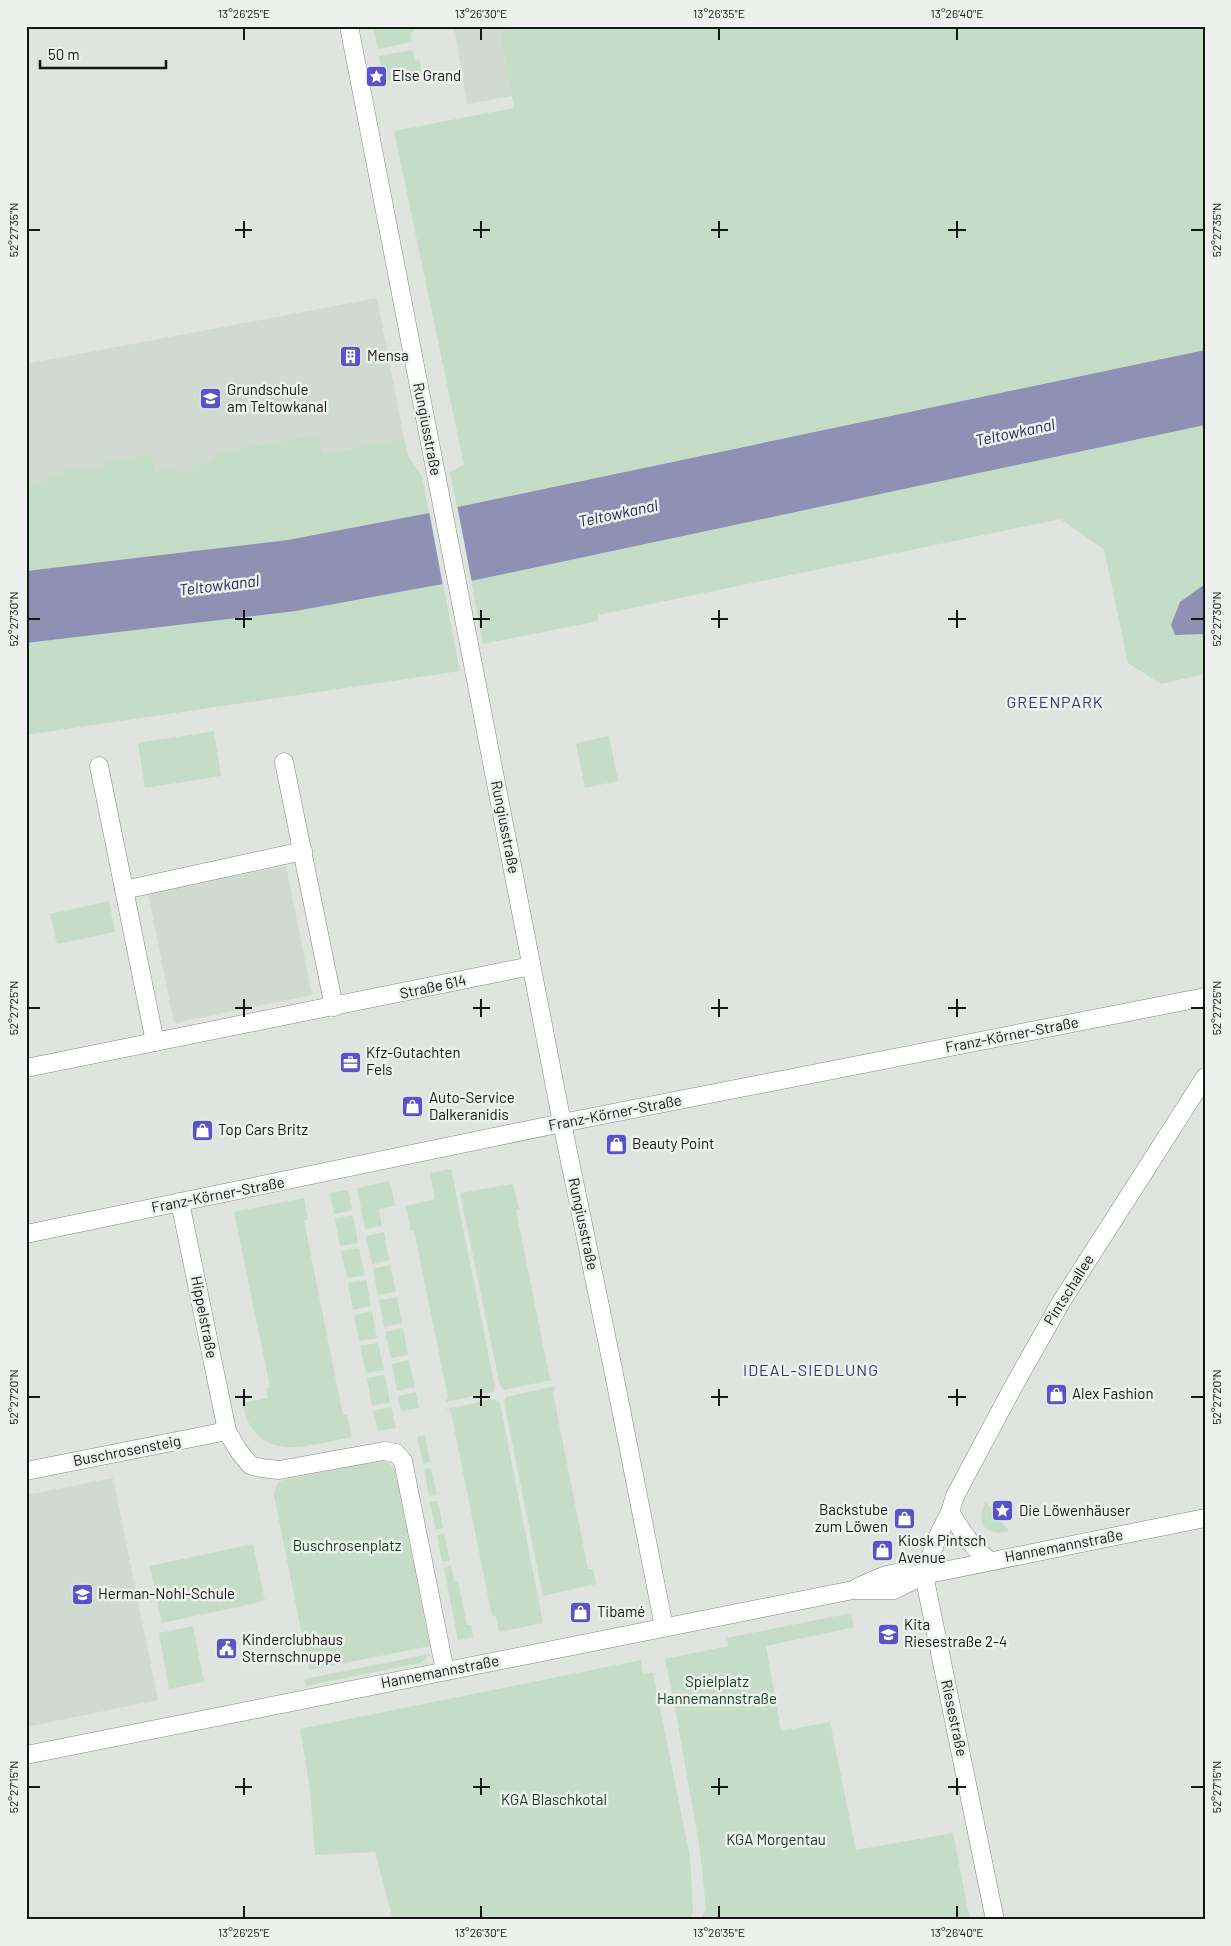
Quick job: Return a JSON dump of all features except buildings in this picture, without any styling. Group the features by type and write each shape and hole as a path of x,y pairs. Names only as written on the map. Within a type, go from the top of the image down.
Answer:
{"street":[{"name":"Rungiusstraße","path":"348,26 562,1124 664,1627"},
{"path":"284,762 334,1007"},
{"path":"99,766 155,1042"},
{"path":"124,890 303,851"},
{"name":"Straße 614","path":"26,1068 531,966"},
{"name":"Franz-Körner-Straße","path":"26,1234 562,1124 1205,998"},
{"name":"Pintschallee","path":"924,1575 955,1496 1061,1302 1205,1077"},
{"name":"Hippelstraße","path":"180,1202 227,1431"},
{"path":"227,1431 238,1450 250,1464 261,1468 279,1470 384,1450 396,1453 403,1461 444,1671"},
{"name":"Buschrosensteig","path":"26,1471 227,1431"},
{"path":"950,1512 968,1542 977,1552 989,1560"},
{"name":"Hannemannstraße","path":"26,1755 853,1590 894,1590 924,1575 989,1560 1205,1518"},
{"name":"Riesestraße","path":"924,1575 995,1920"}],"shaded area":[{"path":"454,26 529,26 500,32 512,96 467,104"},
{"name":"Grundschule am Teltowkanal","path":"377,298 404,438 321,454 317,434 214,454 215,461 193,465 194,471 179,473 178,468 156,472 152,454 103,463 104,469 89,472 88,466 66,470 26,489 26,364"},
{"path":"286,866 312,995 174,1023 148,893"},
{"name":"Herman-Nohl-Schule","path":"113,1478 158,1700 26,1727 26,1495"}],"green space":[{"path":"373,26 413,26 414,32 410,33 412,42 378,49"},
{"path":"529,26 1205,26 1205,350 457,507 450,472 464,465 394,131 514,108 500,32"},
{"path":"413,50 415,61 419,60 422,74 384,81 379,56"},
{"path":"1205,425 1205,674 1161,684 1128,663 1104,549 1060,519 598,615 598,621 483,644 471,581"},
{"path":"318,434 322,454 404,438 408,456 422,477 429,513 288,540 26,571 26,489 66,470 88,466 89,471 103,469 103,463 152,454 156,472 178,468 179,473 194,471 193,465 215,461 213,454"},
{"path":"443,584 460,671 26,735 26,643 296,611"},
{"path":"214,731 221,776 145,788 138,743"},
{"path":"609,736 618,781 585,788 576,743"},
{"path":"109,901 115,932 57,944 50,914"},
{"path":"451,1169 495,1387 493,1392 445,1402 448,1398 414,1230 411,1230 406,1206 435,1199 430,1173"},
{"path":"390,1181 395,1206 379,1209 382,1226 365,1229 357,1188"},
{"path":"513,1184 519,1209 516,1210 549,1375 551,1379 555,1379 505,1390 500,1386 460,1193"},
{"path":"348,1190 352,1210 334,1214 330,1193"},
{"path":"304,1198 308,1220 304,1221 343,1415 347,1415 352,1437 300,1447 284,1447 270,1443 258,1436 249,1423 242,1403 268,1398 266,1389 270,1387 234,1212"},
{"path":"353,1215 358,1243 340,1246 335,1219"},
{"path":"384,1232 389,1260 372,1264 366,1236"},
{"path":"359,1248 365,1275 347,1278 341,1251"},
{"path":"390,1265 396,1292 378,1295 373,1269"},
{"path":"366,1280 371,1306 353,1310 348,1283"},
{"path":"397,1297 402,1323 384,1327 379,1300"},
{"path":"372,1311 377,1338 359,1341 354,1315"},
{"path":"403,1328 408,1355 391,1358 385,1332"},
{"path":"378,1343 384,1370 366,1373 360,1346"},
{"path":"409,1360 415,1387 397,1391 392,1364"},
{"path":"385,1375 390,1402 372,1406 367,1378"},
{"path":"556,1386 553,1393 588,1569 593,1569 596,1584 543,1596 504,1402 506,1397"},
{"path":"416,1392 419,1408 401,1411 398,1396"},
{"path":"494,1399 500,1403 543,1623 499,1632 496,1616 492,1616 451,1412 446,1409"},
{"path":"391,1407 396,1428 378,1431 373,1411"},
{"path":"425,1435 430,1462 423,1464 417,1437"},
{"name":"Buschrosenplatz","path":"376,1461 388,1462 395,1470 430,1646 309,1670 274,1495 275,1488 283,1480"},
{"path":"431,1468 437,1495 429,1496 424,1469"},
{"path":"438,1501 443,1528 436,1530 430,1502"},
{"path":"986,1502 1009,1531 994,1532 984,1527 981,1516"},
{"path":"444,1534 450,1561 442,1562 437,1535"},
{"path":"253,1544 265,1601 162,1623 150,1566"},
{"path":"451,1566 454,1581 458,1581 467,1625 471,1625 473,1637 458,1640 444,1568"},
{"name":"KGA Morgentau","path":"851,1613 854,1627 766,1646 781,1731 830,1722 856,1850 953,1833 970,1920 700,1920 706,1909 700,1850 665,1659 728,1646 727,1638"},
{"path":"193,1626 204,1682 169,1689 159,1633"},
{"path":"430,1654 420,1663 306,1686 304,1679"},
{"name":"KGA Blaschkotal","path":"641,1660 643,1674 653,1673 690,1857 693,1912 689,1920 393,1920 375,1852 315,1855 310,1790 300,1729"}],"water":[{"name":"Teltowkanal","path":"1205,350 1205,425 471,581 443,584 296,611 26,643 26,571 288,540 429,513"},
{"path":"1205,584 1205,634 1175,635 1171,625 1180,602"}],"pier":[{"path":"457,505 472,583 443,586 429,511"}],"place":[{"name":"Else Grand","path":"376,76"},
{"name":"Mensa","path":"351,356"},
{"name":"Grundschule am Teltowkanal","path":"211,399"},
{"name":"Kfz-Gutachten Fels","path":"350,1062"},
{"name":"Auto-Service Dalkeranidis","path":"413,1107"},
{"name":"Top Cars Britz","path":"202,1130"},
{"name":"Beauty Point","path":"616,1144"},
{"name":"Alex Fashion","path":"1056,1394"},
{"name":"Die Löwenhäuser","path":"1003,1511"},
{"name":"Backstube zum Löwen","path":"904,1519"},
{"name":"Kiosk Pintsch Avenue","path":"882,1550"},
{"name":"Herman-Nohl-Schule","path":"82,1594"},
{"name":"Tibamé","path":"581,1612"},
{"name":"Kita Riesestraße 2-4","path":"888,1634"},
{"name":"Kinderclubhaus Sternschnuppe","path":"226,1649"}],"district":[{"name":"GREENPARK","path":"1055,702"},
{"name":"IDEAL-SIEDLUNG","path":"811,1370"}],"park label":[{"name":"Spielplatz Hannemannstraße","path":"717,1690"}]}
